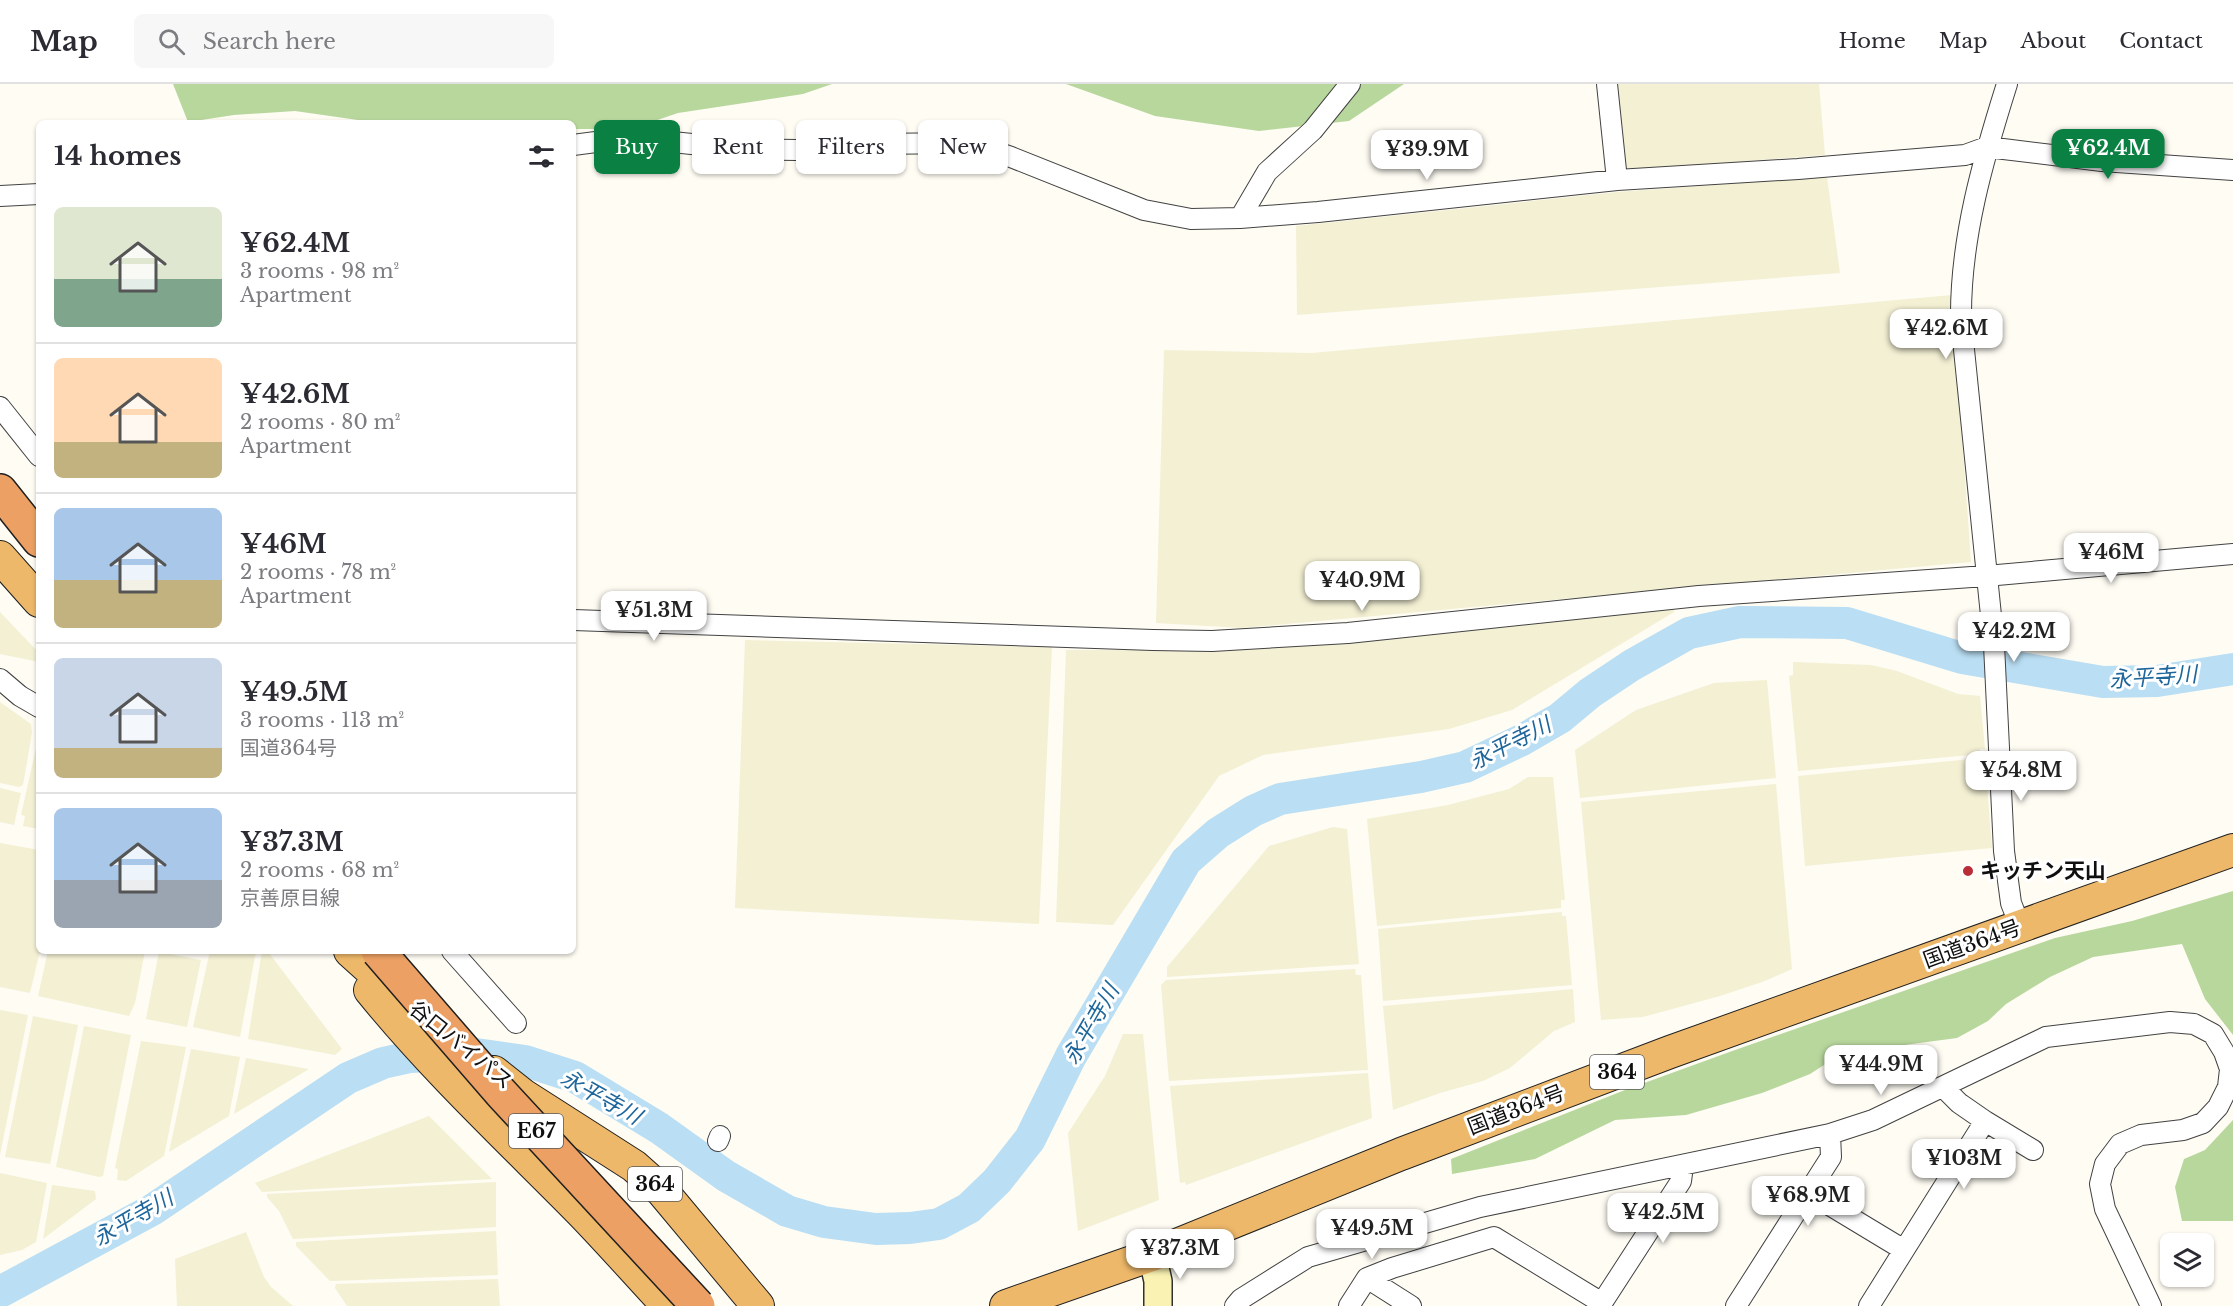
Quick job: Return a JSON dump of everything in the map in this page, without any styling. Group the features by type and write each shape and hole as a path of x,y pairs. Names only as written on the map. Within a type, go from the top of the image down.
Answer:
{"highway":[{"path":"0,491 36,536"},
{"path":"0,557 36,599"},
{"name":"国道364号","path":"1006,1306 1152,1255 1401,1154 1670,1052 2233,850"},
{"name":"谷口バイパス","path":"342,954 418,1027 619,1155 662,1191 758,1306"},
{"name":"谷口バイパス","path":"353,954 418,1027 460,1091 582,1214 668,1306"},
{"name":"E67","path":"381,954 501,1093 698,1306"}],"main road":[{"path":"1152,1255 1158,1281 1158,1306"}],"street":[{"path":"1240,218 1268,172 1312,130 1350,84"},
{"path":"1607,84 1617,180"},
{"path":"2007,84 1987,147 1964,258 1961,320 1994,645 2004,851 2011,903 2020,926"},
{"path":"576,145 611,140 653,140 700,143 740,149 797,150 867,144 970,143 1144,210 1191,219 1318,212 1617,180 1798,169 1965,155 1987,147 2102,161 2233,170"},
{"path":"0,196 36,194"},
{"path":"0,407 36,452"},
{"path":"576,620 1142,640 1212,640 1348,633 1699,596 1986,576 2233,554"},
{"path":"0,679 36,706"},
{"path":"455,954 516,1023"},
{"path":"1235,1306 1241,1299 1308,1257 1480,1208 1830,1134 1873,1120 2046,1037 2170,1022 2194,1024 2213,1034 2224,1052 2230,1069 2228,1087 2218,1107 2203,1123 2183,1130 2141,1135 2120,1144 2105,1164 2100,1184 2105,1209 2151,1306"},
{"path":"1942,1088 1985,1121 2033,1150"},
{"path":"1869,1306 1985,1121"},
{"path":"1736,1306 1831,1156 1830,1134"},
{"path":"1349,1306 1367,1278 1392,1268 1494,1237 1601,1305 1681,1181 1683,1166"},
{"path":"1808,1192 1904,1250"},
{"path":"1367,1278 1411,1306"}],"shaded area":[{"path":"1616,84 1819,84 1825,155 1621,171"},
{"path":"1827,177 1840,273 1297,315 1296,226 1617,192"},
{"path":"1952,295 1971,562 1242,628 1156,623 1164,350 1312,353"},
{"path":"1674,606 1674,612 1512,710 1449,729 1263,755 1219,776 1113,925 1056,922 1066,650 1215,650"},
{"path":"0,612 36,650 36,661 0,654"},
{"path":"745,640 1052,647 1039,924 735,908"},
{"path":"1793,662 1871,665 1897,671 1958,694 1980,696 1985,749 1980,749 1980,754 1798,771 1789,676 1793,675"},
{"path":"1767,680 1776,778 1580,798 1575,750 1636,710 1714,683"},
{"path":"0,702 31,724 32,733 23,785 19,787 0,783"},
{"path":"36,748 36,828 23,826 25,816 21,815"},
{"path":"1981,758 1981,762 1985,762 1992,848 1805,866 1798,776"},
{"path":"1528,777 1553,777 1565,900 1561,900 1561,908 1377,926 1367,819 1448,805 1509,789"},
{"path":"1776,784 1792,969 1720,996 1643,1017 1601,1020 1581,802"},
{"path":"0,788 21,793 14,825 0,822"},
{"path":"1333,827 1347,829 1359,964 1167,977 1167,967 1269,846"},
{"path":"0,843 36,849 36,954 39,954 30,993 0,987"},
{"path":"1562,912 1562,916 1566,916 1572,985 1383,1001 1378,929"},
{"path":"47,954 144,954 135,1003 129,1016 38,996"},
{"path":"159,954 201,960 187,1027 146,1019"},
{"path":"209,954 255,954 240,1037 193,1027"},
{"path":"262,954 270,954 342,1049 335,1055 248,1039"},
{"path":"1355,969 1356,975 1361,975 1368,1070 1169,1081 1161,985 1166,980"},
{"path":"1573,989 1575,1022 1554,1031 1510,1068 1483,1081 1393,1110 1383,1006"},
{"path":"0,1010 28,1015 0,1155"},
{"path":"33,1016 78,1025 50,1164 5,1157"},
{"path":"84,1026 131,1035 103,1176 99,1177 56,1167"},
{"path":"1123,1034 1143,1034 1159,1200 1078,1231 1068,1133 1105,1076"},
{"path":"141,1041 186,1047 164,1156 126,1181 117,1180 118,1169 115,1168"},
{"path":"191,1049 240,1057 229,1116 169,1152"},
{"path":"246,1058 309,1069 234,1114"},
{"path":"1368,1073 1372,1118 1186,1185 1185,1182 1180,1183 1170,1086"},
{"path":"429,1116 492,1179 262,1192 255,1183"},
{"path":"0,1173 47,1183 36,1242 22,1250 0,1255"},
{"path":"496,1182 496,1227 293,1239 279,1211 267,1197 267,1194"},
{"path":"52,1185 95,1191 96,1199 43,1239"},
{"path":"496,1231 498,1275 330,1281 296,1246 296,1242"},
{"path":"246,1232 264,1277 271,1287 293,1306 177,1306 175,1259"},
{"path":"498,1279 500,1306 347,1306 335,1288 336,1284"}],"green space":[{"path":"173,84 832,84 803,94 678,113 657,120 594,120 594,129 576,129 576,120 358,120 295,111 234,115 187,120"},
{"path":"1066,84 1404,84 1349,121 1259,131 1155,116"},
{"path":"2233,891 2233,1035 2205,999 2182,944 2093,957 2050,977 2006,1004 1988,1021 1957,1038 1897,1046 1849,1049 1810,1074 1762,1093 1686,1115 1615,1120 1535,1159 1452,1174 1451,1159 1625,1090 1735,1050 2055,938 2132,921"},
{"path":"2233,1120 2233,1221 2182,1221 2175,1187 2184,1159 2205,1150"}],"waterway":[{"name":"永平寺川","path":"0,1292 152,1210 348,1078 383,1063 410,1057 476,1054 525,1061 575,1077 659,1128 726,1176 787,1211 824,1222 876,1229 939,1224 969,1208 997,1181 1030,1139 1071,1056 1186,861 1218,833 1253,811 1280,799 1421,777 1465,767 1522,740 1560,718 1590,693 1632,665 1689,633 1740,622 1847,623 1962,658 2103,682 2157,681 2233,669"}],"place":[{"name":"キッチン天山","path":"1968,871"}]}
